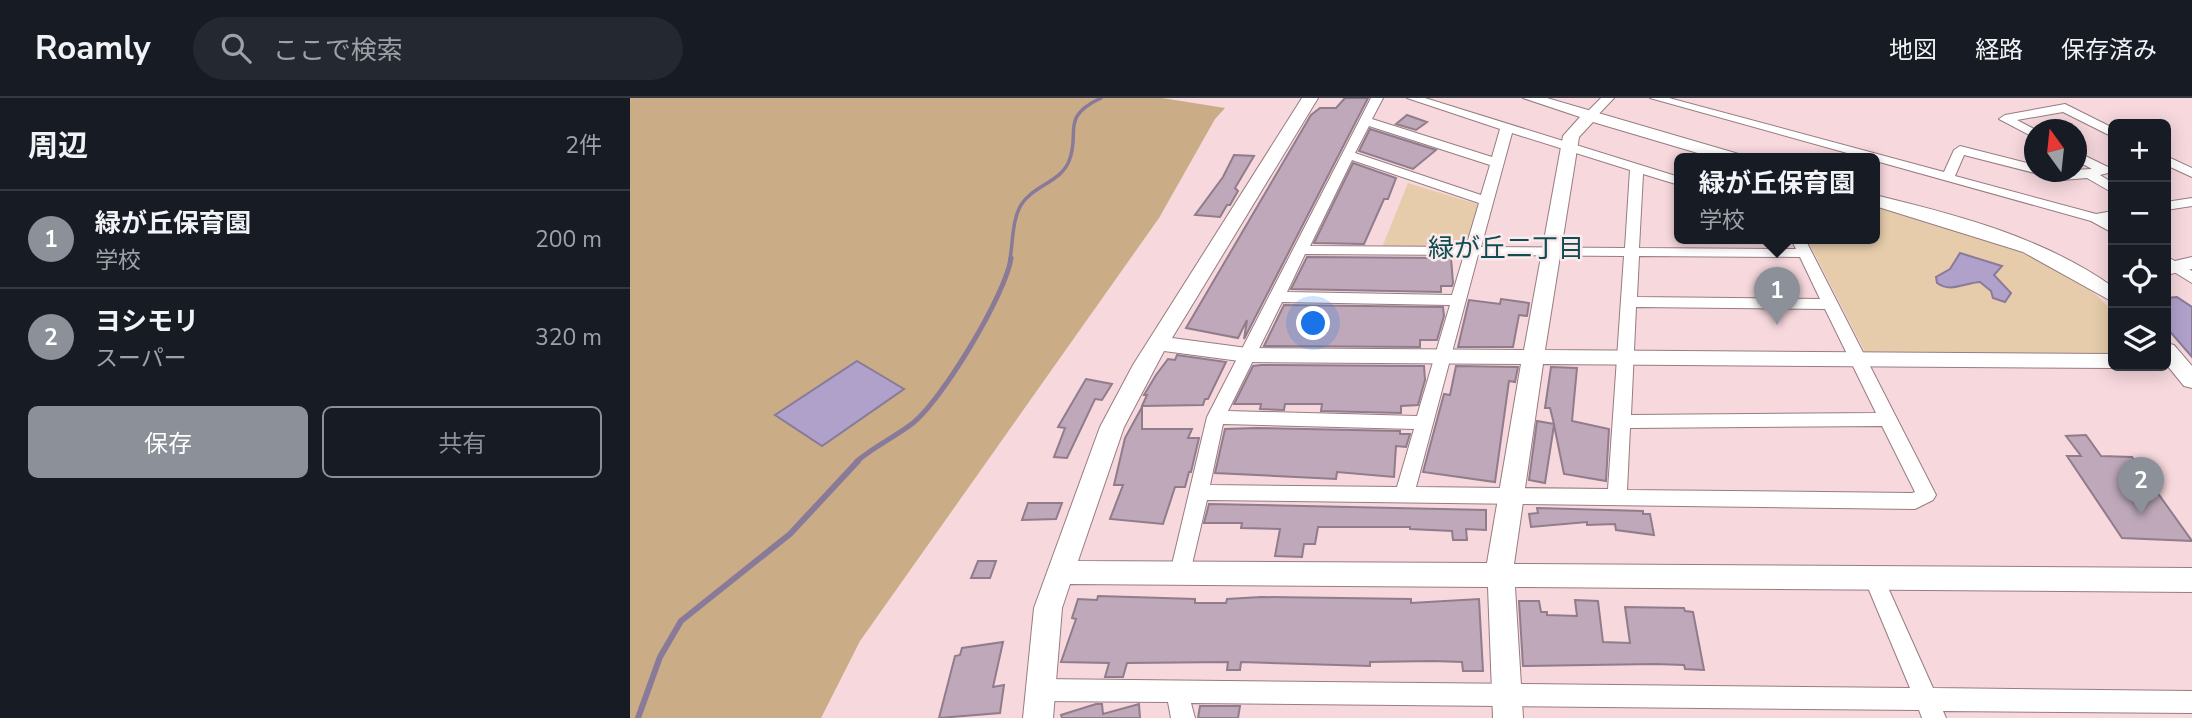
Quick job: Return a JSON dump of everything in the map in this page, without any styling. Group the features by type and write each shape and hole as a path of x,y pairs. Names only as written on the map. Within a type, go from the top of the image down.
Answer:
{"street":[{"path":"1038,718 1048,608 1112,427 1158,343 1310,98"},
{"path":"1180,573 1216,417 1377,98"},
{"path":"1413,98 1674,179"},
{"path":"1531,98 1716,153"},
{"path":"1508,718 1499,575 1510,498 1571,136 1608,98"},
{"path":"1656,98 1859,153"},
{"path":"2024,128 2005,118 2065,108 2086,119"},
{"path":"2087,119 2108,130"},
{"path":"1365,121 1497,163"},
{"path":"1404,496 1507,127"},
{"path":"1948,177 1960,150 2024,166"},
{"path":"1348,155 1486,201"},
{"path":"1880,159 2096,218 2108,226"},
{"path":"2171,162 2192,173"},
{"path":"1617,499 1637,167"},
{"path":"1880,202 2021,244 2104,281"},
{"path":"2171,205 2192,202"},
{"path":"2096,218 2108,216"},
{"path":"1198,492 1915,501 1926,495 1801,246 1717,246 1631,253 1300,250"},
{"path":"2175,265 2192,278"},
{"path":"1276,297 1458,300"},
{"path":"1629,302 1830,304"},
{"path":"1158,343 1247,355 2108,360"},
{"path":"2171,360 2192,380"},
{"path":"1216,417 1424,423"},
{"path":"1621,422 1888,419"},
{"path":"1059,572 2192,580"},
{"path":"1874,578 1931,709"},
{"path":"1039,690 1177,693 1506,693 1931,709 2192,702"},
{"path":"1177,693 1183,718"}],"shaded area":[{"path":"630,98 1162,98 1225,108 1215,119 1159,218 860,641 821,718 630,718"},
{"path":"1408,183 1480,205 1468,247 1387,248 1383,245"},
{"path":"1880,207 1969,233 2034,257 2064,272 2090,290 2108,307 2108,354 1869,355 1865,352 1810,244 1880,244"},
{"path":"1960,253 2002,266 1994,275 2011,293 2005,302 1993,298 1991,291 1980,282 1953,287 1937,283 1936,277 1950,269"},
{"path":"2177,297 2192,307 2192,357 2171,333 2171,298"},
{"path":"857,361 904,389 822,446 775,415"}],"building":[{"path":"1345,98 1368,98 1244,339 1247,320 1238,338 1186,328 1311,115 1320,108 1336,108"},
{"path":"1407,115 1427,122 1416,130 1396,124"},
{"path":"1370,129 1436,150 1413,169 1359,151"},
{"path":"1234,155 1254,156 1235,188 1238,191 1230,205 1227,205 1220,217 1195,215 1223,177"},
{"path":"1353,163 1396,178 1388,199 1384,199 1364,244 1314,243"},
{"path":"1307,257 1451,258 1453,283 1452,286 1441,286 1441,292 1291,289"},
{"path":"1501,299 1529,303 1527,316 1519,315 1513,347 1458,347 1469,300 1500,304"},
{"path":"1284,305 1443,307 1444,316 1437,340 1420,340 1420,347 1264,346"},
{"path":"1177,355 1226,362 1208,399 1205,399 1203,405 1142,406 1147,395 1144,395 1156,375 1168,359 1175,360"},
{"path":"1253,366 1424,366 1425,380 1418,405 1401,406 1401,413 1321,411 1322,404 1285,404 1284,410 1260,409 1261,404 1234,404"},
{"path":"1456,366 1518,367 1515,382 1509,381 1495,482 1423,472 1444,394 1450,395"},
{"path":"1551,367 1577,368 1572,421 1609,429 1606,481 1564,474 1554,425 1545,483 1529,480 1537,421 1554,424 1550,408 1545,408"},
{"path":"1086,379 1112,384 1102,400 1095,399 1067,458 1054,457 1065,428 1058,427"},
{"path":"1142,407 1142,429 1192,429 1188,438 1199,438 1185,487 1175,487 1163,524 1110,519 1123,485 1114,485 1125,438"},
{"path":"1225,429 1400,431 1400,434 1410,434 1406,447 1396,446 1394,477 1337,472 1336,479 1215,473"},
{"path":"2086,435 2101,456 2132,457 2192,541 2122,538 2067,456 2081,456 2066,436"},
{"path":"1028,503 1062,503 1056,519 1022,520"},
{"path":"1209,504 1486,510 1486,530 1466,529 1467,540 1453,540 1452,531 1410,527 1318,527 1315,544 1304,544 1302,557 1275,556 1280,529 1241,528 1242,523 1204,523"},
{"path":"1537,508 1643,511 1643,514 1650,514 1654,535 1616,530 1615,524 1587,525 1587,522 1531,527 1529,514 1538,513"},
{"path":"978,561 996,561 990,578 971,578"},
{"path":"1098,596 1195,599 1195,603 1226,603 1227,599 1261,597 1411,599 1411,603 1479,599 1483,671 1463,671 1462,662 1433,661 1370,662 1370,666 1241,662 1240,670 1227,670 1228,662 1127,663 1123,677 1105,677 1109,663 1061,662 1076,619 1072,618 1078,599 1097,600"},
{"path":"1575,600 1598,601 1603,642 1630,643 1625,607 1684,608 1685,611 1693,612 1704,670 1685,669 1684,665 1655,664 1523,666 1519,601 1539,601 1541,612 1547,612 1547,615 1577,616"},
{"path":"1003,642 993,687 1004,685 1000,713 939,718 955,656 960,655 962,648"},
{"path":"1102,704 1103,714 1139,704 1140,718 1062,718 1061,715"},
{"path":"1200,706 1240,706 1238,718 1198,718"}],"waterway":[{"path":"1010,259 1014,224 1021,205 1032,193 1065,168 1072,151 1076,119 1088,105 1101,98"},
{"path":"856,462 913,423 940,393 998,296 1011,258"},
{"path":"638,718 660,657 681,621 790,534 858,461"}],"place":[{"name":"緑が丘保育園","path":"1777,325"},
{"name":"ヨシモリ","path":"2141,515"}],"district":[{"name":"緑が丘二丁目","path":"1506,248"}]}
